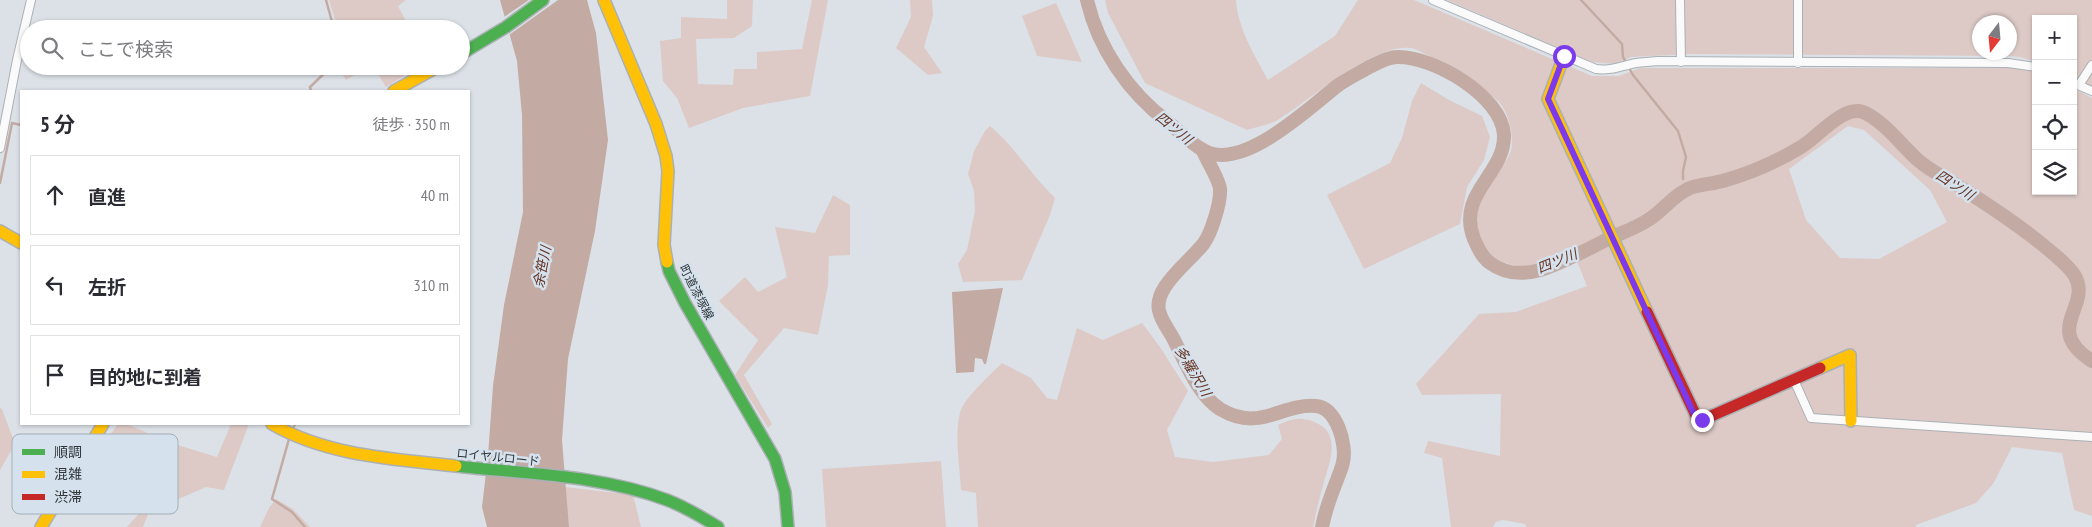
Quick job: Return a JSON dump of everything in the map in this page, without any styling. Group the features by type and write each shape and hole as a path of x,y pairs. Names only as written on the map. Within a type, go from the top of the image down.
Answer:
{"main road":[{"path":"470,49 506,27 543,0"},
{"name":"町道漆塚線","path":"604,0 656,124 666,156 668,171 664,245 670,271 684,303 776,459 782,477 789,518 788,527"},
{"path":"1564,56 1548,99 1698,420 1702,420 1850,355 1852,421"},
{"path":"396,90 423,75"},
{"path":"0,231 20,243"},
{"name":"ロイヤルロード","path":"274,425 290,435 321,446 355,454 623,486 646,492 689,509 718,527"},
{"path":"40,527 48,514"}],"street":[{"path":"26,20 31,0"},
{"path":"1433,0 1596,69 1606,70 1636,63 1681,62 2008,62 2032,66"},
{"path":"1680,0 1681,62"},
{"path":"1798,0 1798,63"},
{"path":"0,148 20,47"},
{"path":"2077,83 2092,65"},
{"path":"2077,84 2092,91"},
{"path":"1794,380 1811,418 2092,437"}],"shaded area":[{"path":"329,0 406,0 398,6 405,20 335,20"},
{"path":"727,0 753,0 752,26 734,38 696,39 698,84 733,85 734,69 757,69 757,52 802,49 812,0 828,0 810,96 743,108 689,128 677,98 663,81 660,41 681,38 681,17 727,19"},
{"path":"910,0 932,0 933,16 924,47 942,73 928,75 896,48 911,17"},
{"path":"1105,0 1236,0 1243,31 1268,80 1335,36 1358,0 1414,0 1592,76 1619,76 1640,68 2012,68 2032,71 2032,195 2077,195 2077,90 2092,98 2092,516 2074,510 2062,453 2012,447 1993,484 1976,503 1916,525 1916,527 1526,527 1525,524 1503,520 1496,522 1493,527 1451,527 1442,458 1424,453 1428,441 1500,456 1501,394 1422,395 1416,384 1479,314 1516,312 1587,286 1572,249 1541,263 1518,266 1505,263 1490,255 1481,241 1477,224 1480,198 1487,185 1505,163 1511,150 1510,126 1507,115 1501,105 1482,88 1456,71 1411,48 1396,49 1379,54 1342,75 1276,121 1247,130 1145,83 1108,13","holes":["1848,126 1864,130 1930,190 1947,222 1879,259 1840,258 1806,220 1789,169"]},
{"path":"1447,0 2092,0 2092,87 2077,80 2077,15 2032,15 2032,61 2017,57 2017,15 1972,15 1972,56 1690,54 1631,57 1615,64 1592,62"},
{"path":"1056,3 1082,62 1037,56 1022,16"},
{"path":"343,75 355,75 346,80"},
{"path":"379,75 406,75 386,87"},
{"path":"1421,83 1449,100 1482,116 1490,137 1484,160 1467,187 1460,224 1364,269 1327,195 1390,163 1402,138 1412,101"},
{"path":"990,126 1055,198 1050,215 1022,280 963,282 958,264 967,250 975,211 974,191 968,174 974,151 985,131"},
{"path":"833,195 850,205 850,255 829,256 828,285 818,335 784,328 744,375 772,424 768,428 735,375 758,340 719,301 745,277 758,292 787,277 775,227 815,233"},
{"path":"1142,323 1188,391 1167,430 1175,457 1213,462 1269,455 1282,439 1278,425 1291,420 1309,420 1323,427 1329,434 1332,450 1313,527 978,527 976,493 961,490 957,432 960,413 966,401 1002,363 1031,378 1047,398 1057,400 1077,328 1103,340"},
{"path":"0,408 12,436 12,449 0,470"},
{"path":"117,425 129,425 150,434 111,434"},
{"path":"231,425 249,425 224,490 206,487 178,499 178,445 217,457"},
{"path":"941,461 946,527 826,527 822,469"},
{"path":"565,487 633,495 641,527 569,527"},
{"path":"276,499 293,509 310,527 260,527 269,508"},
{"path":"139,514 148,514 143,527 127,527"}],"water":[{"name":"余笹川","path":"500,0 587,0 596,33 608,140 595,231 568,359 562,440 569,527 487,527 482,507 493,386 504,305 523,212 522,115 517,61"},
{"path":"1003,288 986,364 984,364 982,359 975,358 974,372 956,373 952,292"}],"pier":[{"path":"529,0 558,0 509,35 504,17"}],"waterway":[{"path":"326,0 332,20"},
{"name":"四ツ川","path":"1087,0 1092,18 1107,52 1128,83 1140,97 1189,140 1203,150 1218,155 1236,153 1254,146 1292,122 1341,83 1369,67 1390,58 1412,58 1429,63 1463,81 1479,93 1491,106 1500,120 1504,135 1502,149 1497,162 1476,196 1471,209 1470,223 1474,239 1487,261 1496,267 1514,272 1527,273 1566,260 1643,223 1690,188 1735,177 1764,166 1801,147 1839,117 1855,111 1863,112 1885,127 1924,165 2018,226 2069,268 2075,276 2079,287 2078,298 2069,328 2071,339 2078,349 2092,361"},
{"path":"1581,0 1622,44 1623,57 1633,75 1678,131 1686,157 1683,179"},
{"path":"311,90 310,87 323,75"},
{"path":"0,183 12,123 20,125"},
{"name":"多羅沢川","path":"1203,151 1220,189 1215,218 1204,243 1166,286 1158,305 1160,314 1199,387 1205,396 1220,409 1234,416 1247,418 1259,418 1303,406 1316,406 1330,413 1339,428 1344,455 1322,527"},
{"path":"292,431 295,425"},
{"path":"289,439 272,499 292,512 305,527"}],"traffic: fast":[{"path":"470,49 506,27 543,0"},
{"path":"667,262 669,271 685,303 775,459 785,492 788,527"},
{"path":"456,466 590,480 616,485 667,500 693,512 718,527"}],"traffic: slow":[{"path":"604,0 656,124 666,156 668,171 664,245 667,262"},
{"path":"1564,56 1548,99 1647,312"},
{"path":"396,90 423,75"},
{"path":"0,231 20,242"},
{"path":"1820,368 1850,355 1851,421"},
{"path":"97,434 102,425"},
{"path":"274,425 293,435 338,450 385,458 456,466"},
{"path":"41,527 49,514"}],"traffic: jam":[{"path":"1647,312 1698,420 1702,420 1820,368"}],"route":[{"path":"1564,56 1548,99 1695,416 1698,420 1702,420"}]}
